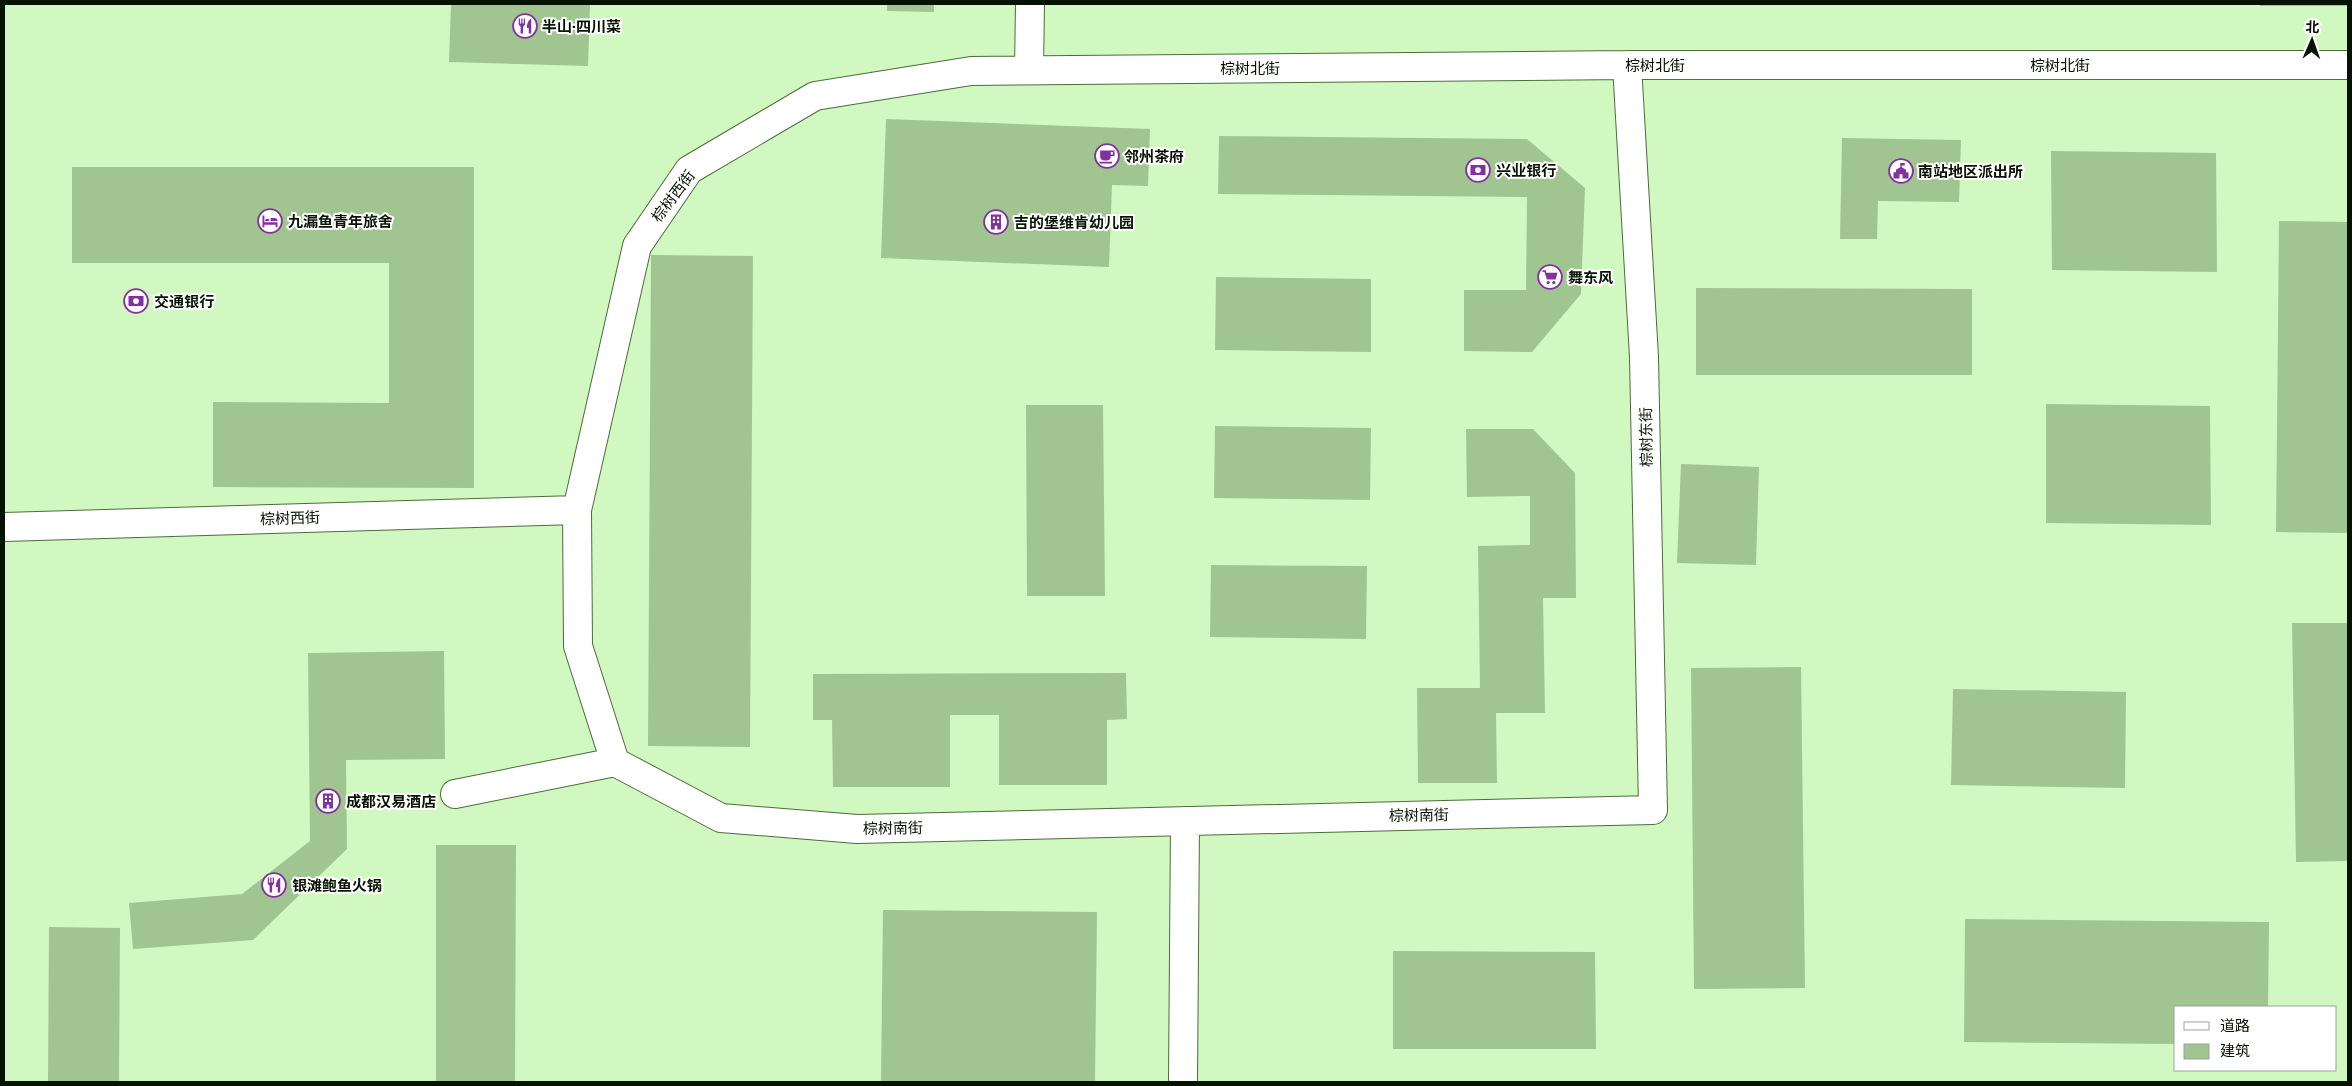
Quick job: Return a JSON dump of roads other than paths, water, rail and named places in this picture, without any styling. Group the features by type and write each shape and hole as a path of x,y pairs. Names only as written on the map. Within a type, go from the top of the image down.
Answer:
{"street":[{"path":"1029,70 1030,4"},
{"name":"棕树北街","path":"1029,70 1627,65 2348,65"},
{"name":"棕树东街","path":"1627,65 1644,357 1653,810"},
{"name":"棕树西街","path":"615,762 578,646 577,510 637,246 689,170 815,96 971,70 1029,70"},
{"name":"棕树西街","path":"4,527 577,510"},
{"path":"455,794 615,762"},
{"name":"棕树南街","path":"615,762 720,818 857,829 1653,810"},
{"path":"1183,1082 1185,821"}],"place":[{"name":"半山·四川菜","path":"525,26"},
{"name":"邻州茶府","path":"1107,156"},
{"name":"兴业银行","path":"1478,170"},
{"name":"南站地区派出所","path":"1901,171"},
{"name":"九漏鱼青年旅舍","path":"270,221"},
{"name":"吉的堡维肯幼儿园","path":"996,222"},
{"name":"舞东风","path":"1550,277"},
{"name":"交通银行","path":"136,301"},
{"name":"成都汉易酒店","path":"328,801"},
{"name":"银滩鲍鱼火锅","path":"274,885"}]}
